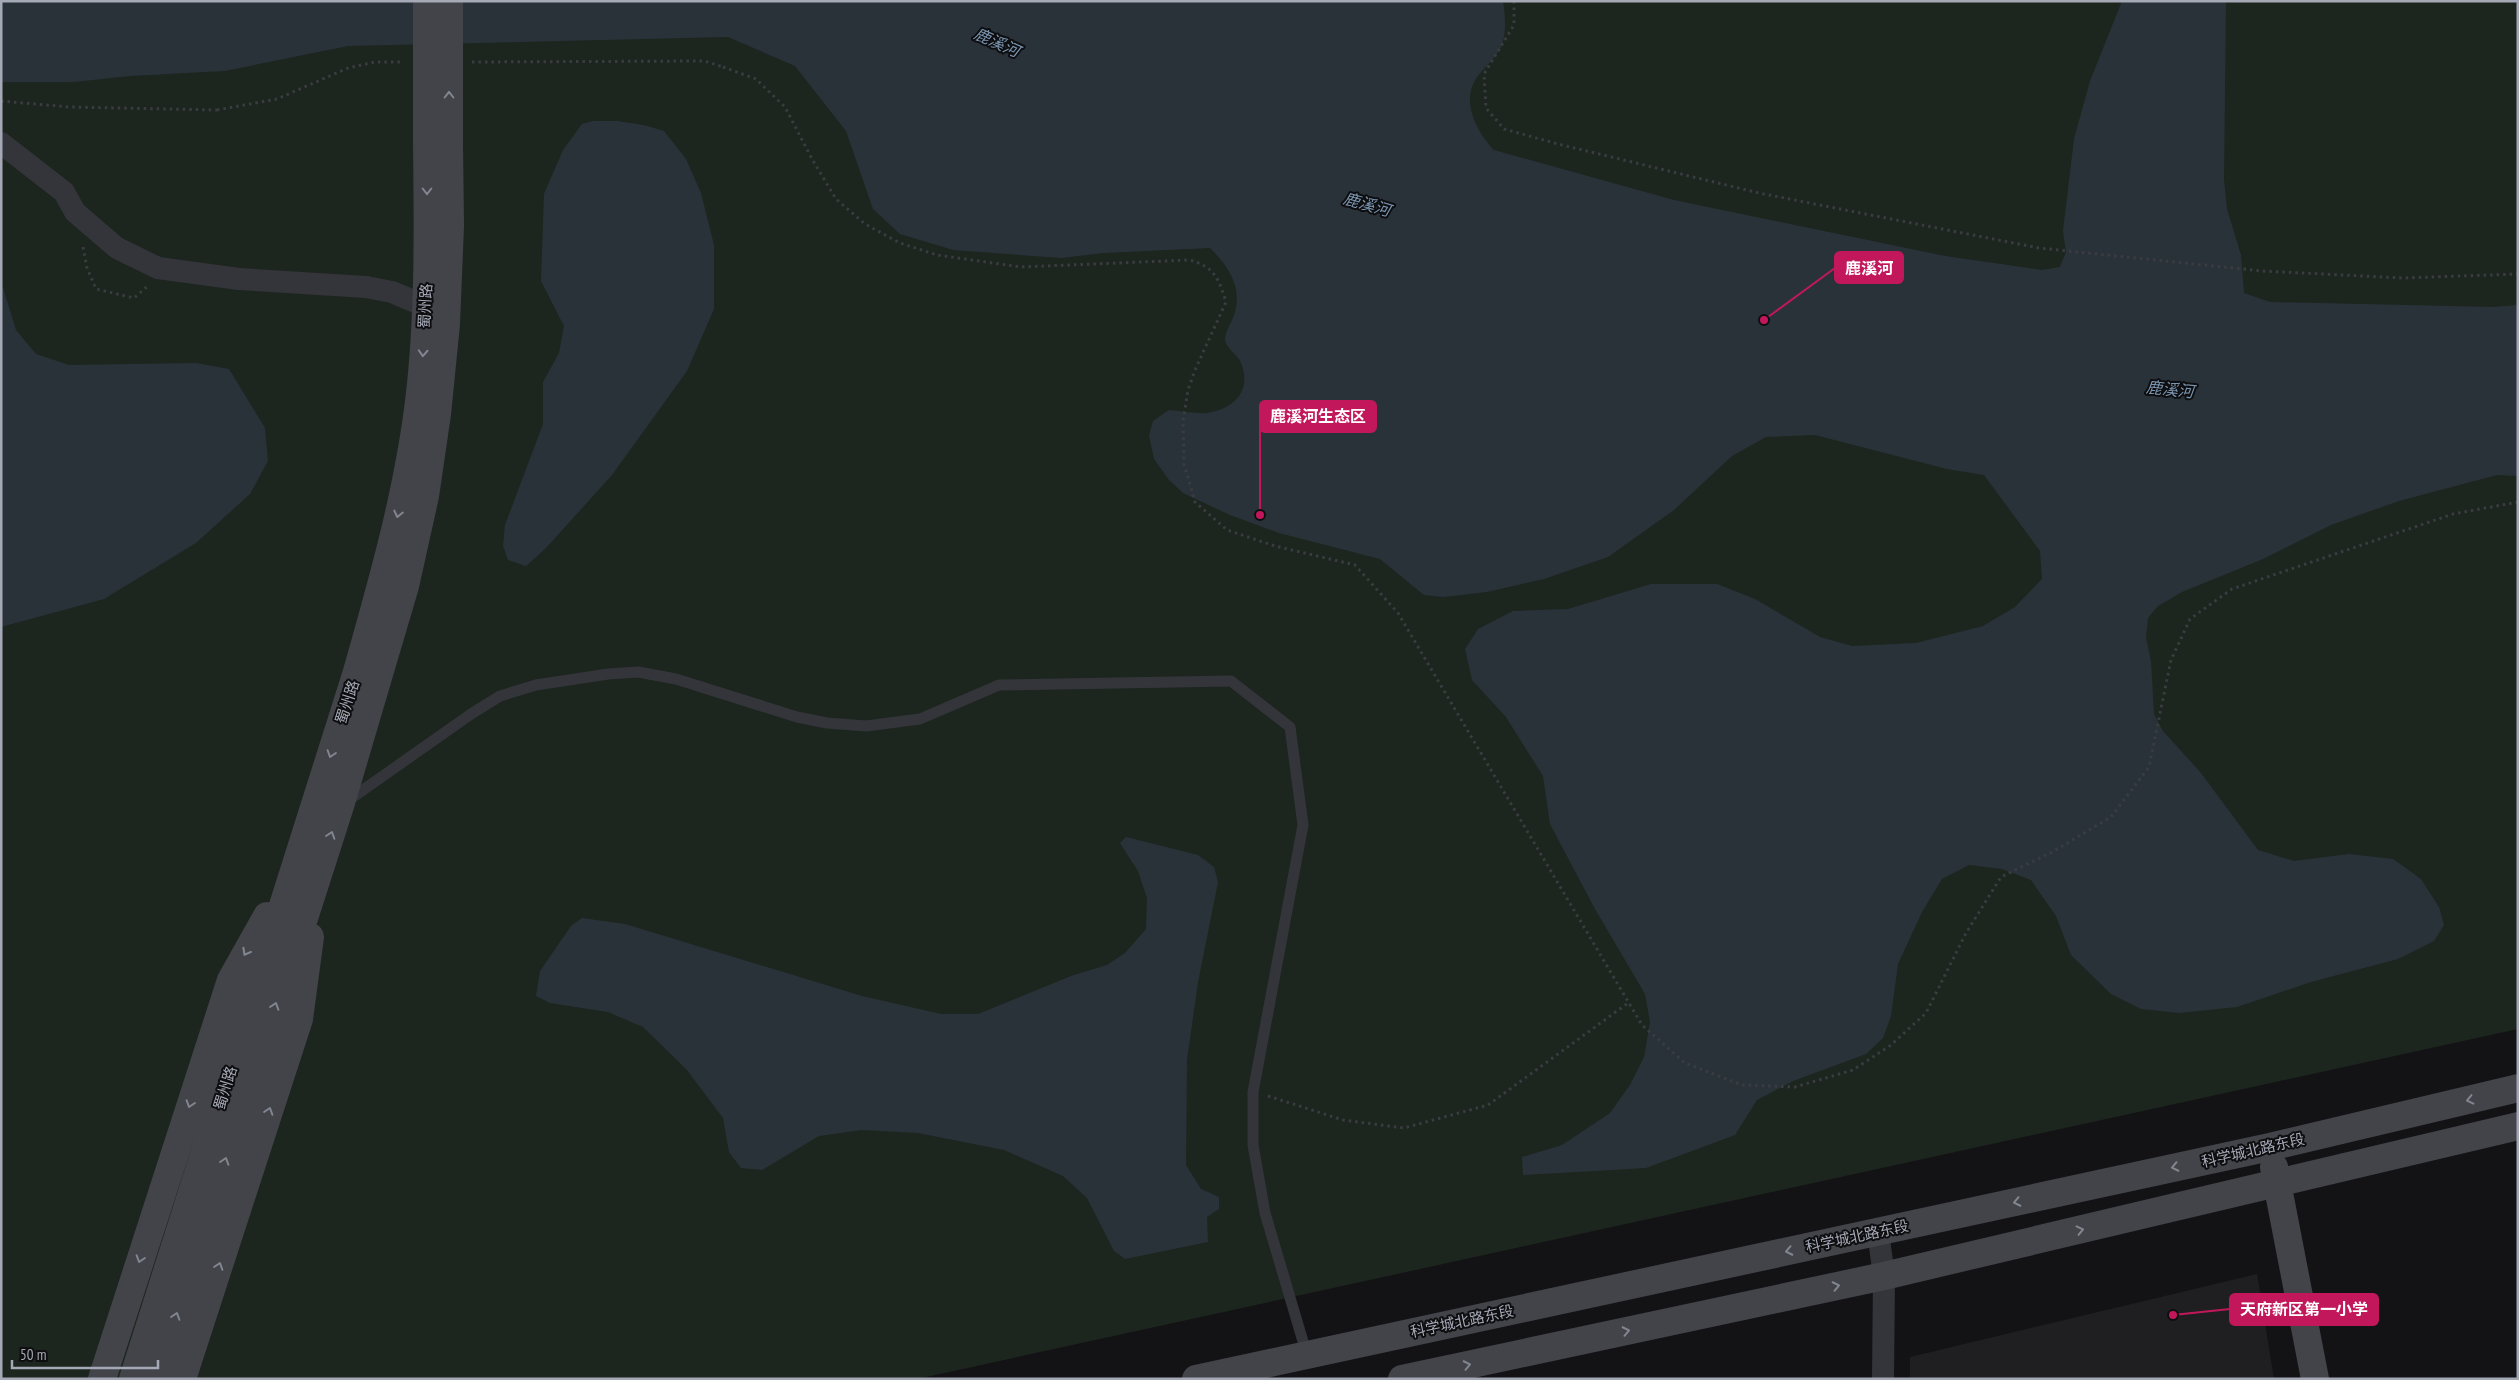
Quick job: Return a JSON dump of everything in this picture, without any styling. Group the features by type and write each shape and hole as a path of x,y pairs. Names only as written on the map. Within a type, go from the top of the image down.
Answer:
{"main road":[{"name":"蜀州路","path":"133,1379 307,867 340,806 405,586 425,496 437,414 446,324 450,226 438,143 427,1"},
{"name":"蜀州路","path":"156,1379 307,867 382,580 406,474 421,384 428,251 449,1"},
{"path":"102,1379 231,980 307,867"},
{"path":"182,1379 299,1019 307,867"},
{"name":"科学城北路东段","path":"1196,1379 2270,1147 2518,1088"},
{"path":"1402,1379 1884,1276 2518,1126"},
{"path":"2270,1147 2315,1379"}],"street":[{"path":"1,143 64,192 75,212 117,248 158,268 239,279 366,287 392,292 425,306"},
{"path":"1878,1232 1884,1276 1883,1379"}],"lane":[{"path":"340,806 471,714 500,696 536,685 574,678 638,672 676,679 797,717 828,723 866,726 920,718 999,685 1231,682 1290,727 1303,825 1253,1092 1253,1146 1265,1213 1307,1355"}],"path":[{"path":"1514,1 1514,25 1484,74 1486,108 1504,130 1759,193 2039,248 2262,271 2402,278 2518,274"},
{"path":"723,67 756,79 785,107 812,159 836,199 865,224 900,243 937,254 1021,267 1188,260 1202,263 1219,278 1226,302 1188,390 1183,421 1184,464 1195,502 1227,530 1275,546 1355,564 1398,613 1642,1025 1685,1063 1742,1085 1795,1087 1853,1070 1891,1045 1926,1013 1966,933 2001,877 2054,851 2111,817 2149,767 2171,660 2190,620 2232,589 2453,514 2518,502"},
{"path":"1,101 69,107 217,110"},
{"path":"75,212 87,268 96,289 134,298 147,288 158,268"},
{"path":"1253,1092 1343,1120 1404,1128 1488,1105 1628,1003"}],"shaded area":[{"path":"1,1 2518,1 2518,1029 917,1379 1,1379"},
{"path":"2257,1274 2274,1379 1910,1379 1910,1357"}],"water":[{"path":"1,1 1503,1 1505,24 1503,42 1496,55 1477,77 1472,86 1470,96 1470,106 1477,125 1494,150 1674,200 1945,256 2042,270 2060,267 2066,252 2063,231 2074,139 2090,81 2122,1 2226,1 2224,180 2227,209 2241,255 2244,293 2270,302 2493,307 2518,305 2518,476 2497,475 2399,501 2331,525 2263,559 2182,592 2158,606 2148,618 2146,638 2151,661 2154,714 2163,731 2201,773 2258,850 2294,861 2349,854 2393,859 2421,879 2439,907 2444,925 2434,941 2398,959 2311,982 2237,1007 2179,1013 2141,1009 2111,994 2071,955 2056,916 2031,880 2002,869 1969,865 1942,879 1922,912 1898,964 1891,1016 1883,1038 1866,1054 1793,1081 1757,1100 1735,1135 1646,1168 1523,1175 1522,1157 1562,1145 1610,1113 1630,1085 1644,1057 1650,1022 1645,994 1595,909 1550,824 1543,776 1506,717 1472,680 1465,649 1478,629 1513,611 1568,609 1651,584 1717,584 1755,599 1820,637 1852,646 1916,643 1983,626 2015,607 2042,579 2040,551 1984,475 1947,469 1815,435 1766,437 1732,456 1674,510 1608,557 1544,579 1487,592 1443,597 1424,595 1380,559 1279,533 1230,515 1183,493 1169,480 1154,459 1149,435 1153,421 1169,410 1193,413 1217,411 1233,403 1239,397 1242,390 1244,373 1241,363 1227,345 1225,338 1237,303 1235,285 1228,269 1210,248 1104,253 1061,258 953,250 900,234 873,209 846,131 795,66 728,37 348,46 225,71 130,76 74,82 1,82"},
{"path":"593,121 617,121 644,125 664,131 686,159 701,193 714,245 714,309 687,371 612,475 546,548 526,566 508,560 503,546 505,525 543,424 543,382 559,353 564,326 541,281 544,194 563,150 582,124"},
{"path":"1,281 16,330 36,354 69,365 196,363 229,369 265,428 268,461 250,494 196,543 104,599 1,627"},
{"path":"1126,837 1198,855 1214,867 1218,882 1198,982 1187,1060 1186,1165 1201,1189 1219,1197 1219,1209 1207,1217 1208,1242 1125,1259 1114,1251 1087,1198 1063,1176 1004,1150 918,1133 861,1130 819,1136 762,1170 741,1168 729,1152 723,1118 687,1070 643,1027 608,1012 550,1003 536,996 540,971 571,926 582,918 625,924 862,996 941,1014 978,1014 1071,976 1107,965 1125,953 1146,929 1147,898 1138,871 1120,843"}],"place":[{"name":"鹿溪河","path":"1764,320"},
{"name":"鹿溪河生态区","path":"1260,515"},
{"name":"天府新区第一小学","path":"2173,1315"}]}
